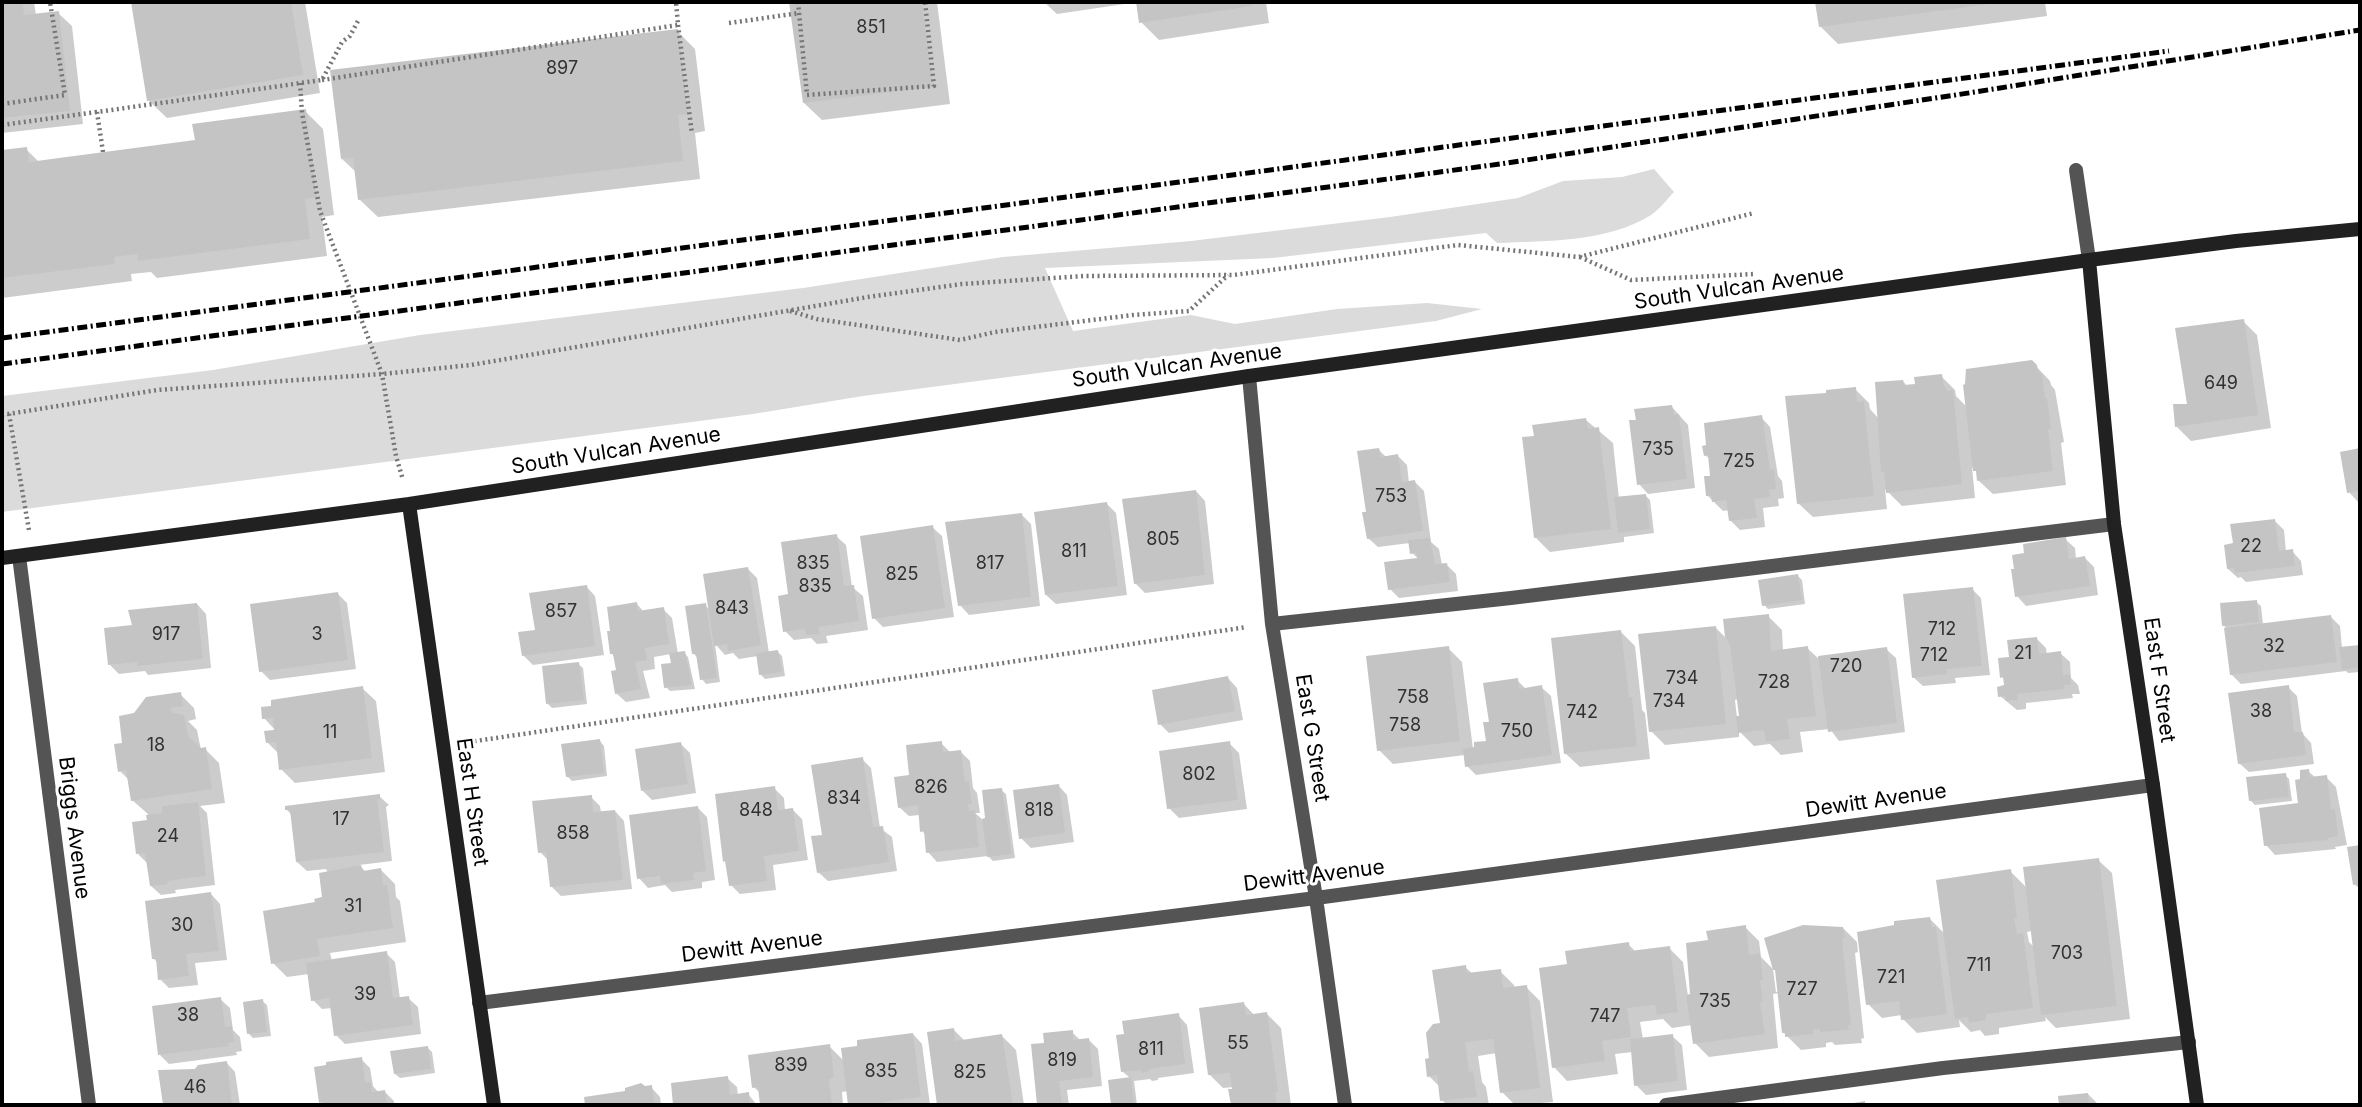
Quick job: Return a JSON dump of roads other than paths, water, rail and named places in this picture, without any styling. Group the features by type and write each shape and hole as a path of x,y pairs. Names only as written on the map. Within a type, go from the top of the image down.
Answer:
{"main road":[{"name":"South Vulcan Avenue","path":"2,558 409,504 1249,376 2089,260 2235,241 2360,229"},
{"name":"East F Street","path":"2089,260 2114,524 2197,1105"},
{"name":"East H Street","path":"409,504 494,1105"}],"street":[{"path":"2076,170 2089,260"},
{"name":"East G Street","path":"1249,376 1272,624 1316,898 1345,1105"},
{"path":"1272,624 1511,598 2114,524"},
{"name":"Briggs Avenue","path":"26,555 89,1105"},
{"name":"Dewitt Avenue","path":"479,1003 1316,898 2153,785"},
{"path":"1666,1105 1943,1068 2189,1042"}],"railway":[{"path":"2,364 1500,164 2360,30"},
{"path":"2,338 2169,51"}]}
